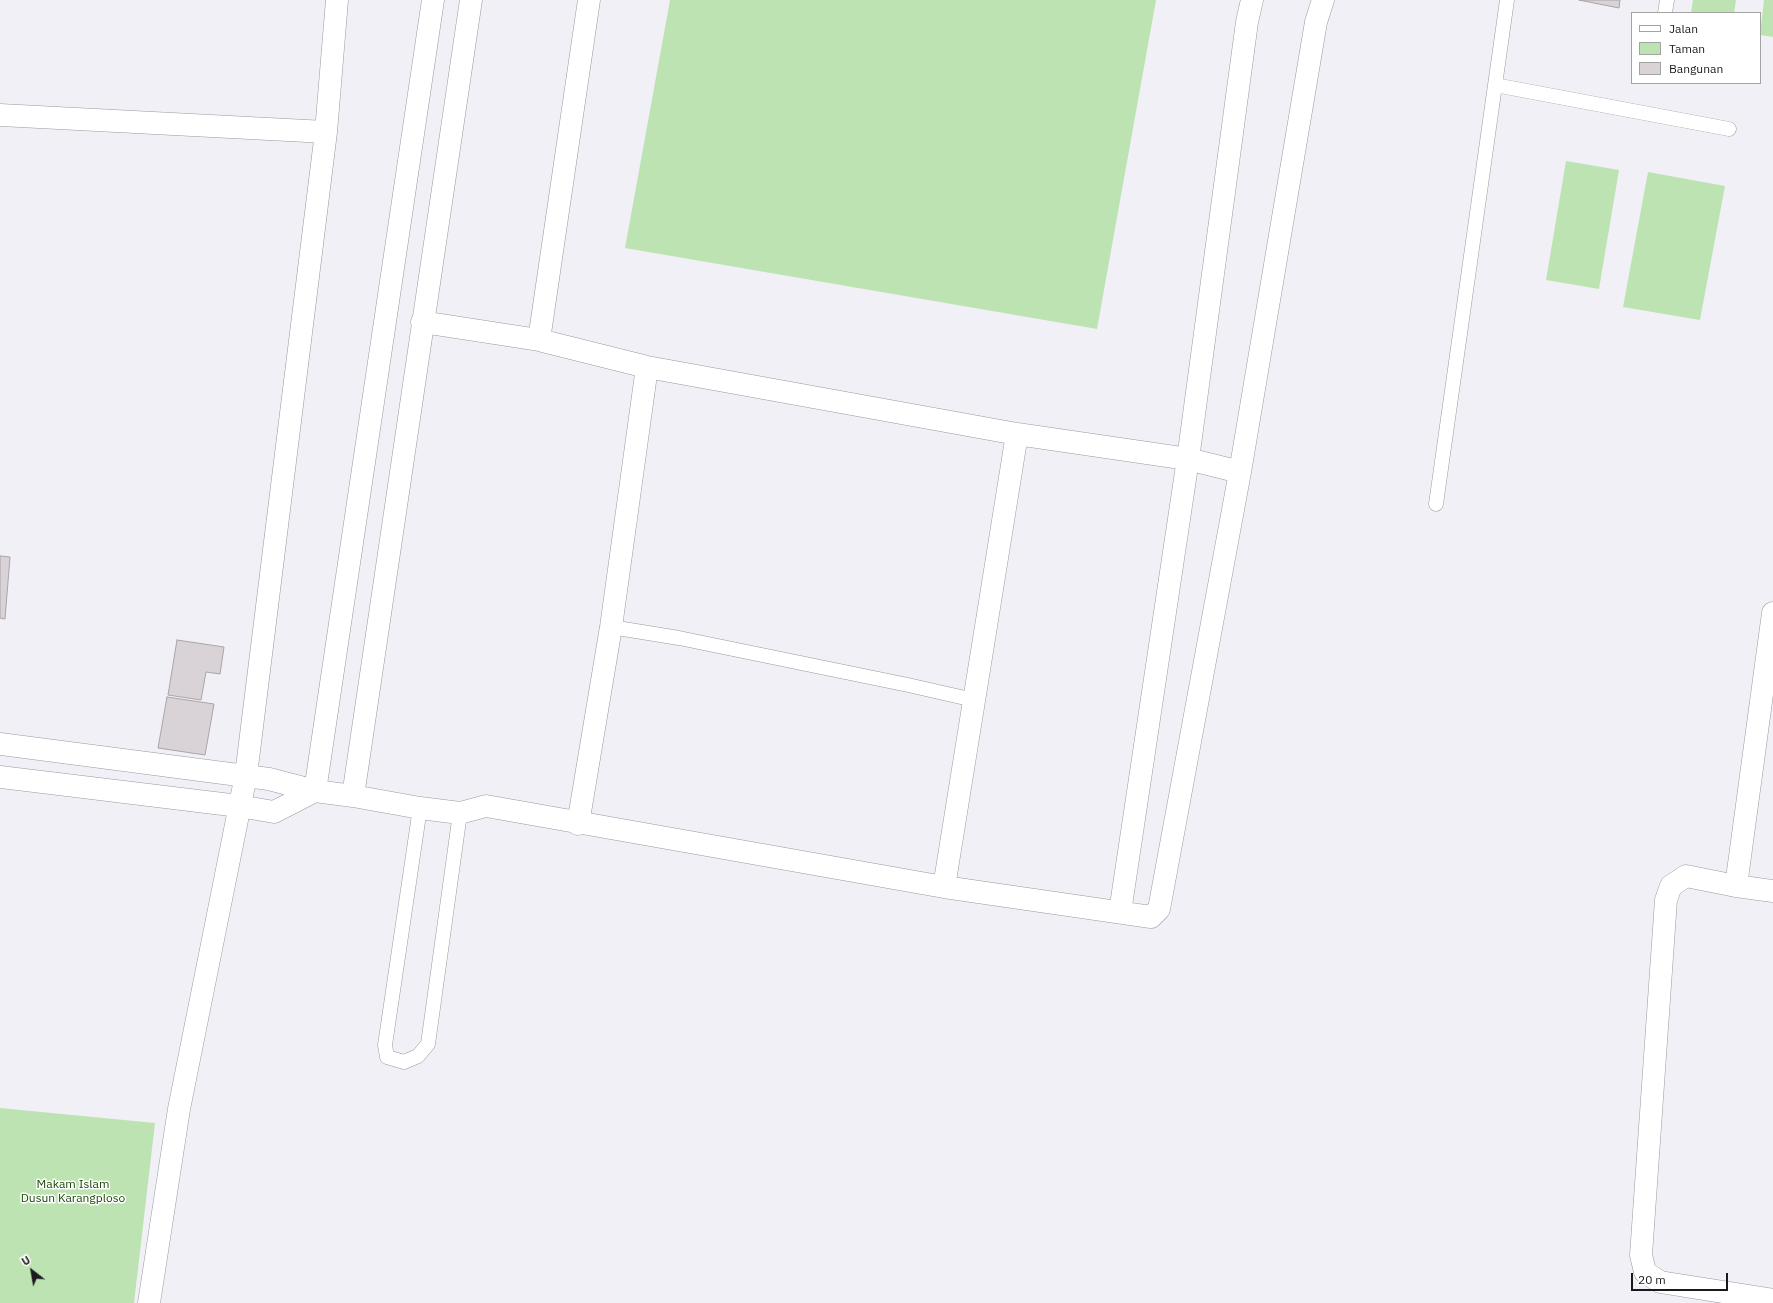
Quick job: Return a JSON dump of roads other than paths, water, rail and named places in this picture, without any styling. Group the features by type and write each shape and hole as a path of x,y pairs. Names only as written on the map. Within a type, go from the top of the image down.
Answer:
{"street":[{"path":"149,1303 180,1109 246,775 326,132 337,0"},
{"path":"315,791 432,0"},
{"path":"353,796 422,322 471,0"},
{"path":"539,340 590,0"},
{"path":"1120,912 1188,459 1247,22 1252,0"},
{"path":"0,744 246,775 274,780 315,791 420,808 460,813 486,806 578,824 944,886 1150,917 1159,910 1240,472 1316,22 1323,0"},
{"path":"0,115 326,132"},
{"path":"422,322 539,340 647,367 1017,434 1188,459 1240,472"},
{"path":"578,824 611,627 647,367"},
{"path":"944,886 1017,434"},
{"path":"1736,886 1768,679 1773,613"},
{"path":"0,777 239,806 274,812 315,791"},
{"path":"1773,891 1736,886 1686,876 1671,886 1666,900 1641,1255 1645,1272 1660,1282 1773,1300"}],"lane":[{"path":"1436,504 1507,0"},
{"path":"1665,12 1667,0"},
{"path":"1495,85 1729,129"},
{"path":"611,627 679,638 974,700"},
{"path":"420,808 385,1045 387,1057 404,1062 418,1056 428,1044 460,813"}],"park label":[{"name":"Makam Islam Dusun Karangploso","path":"73,1192"}]}
